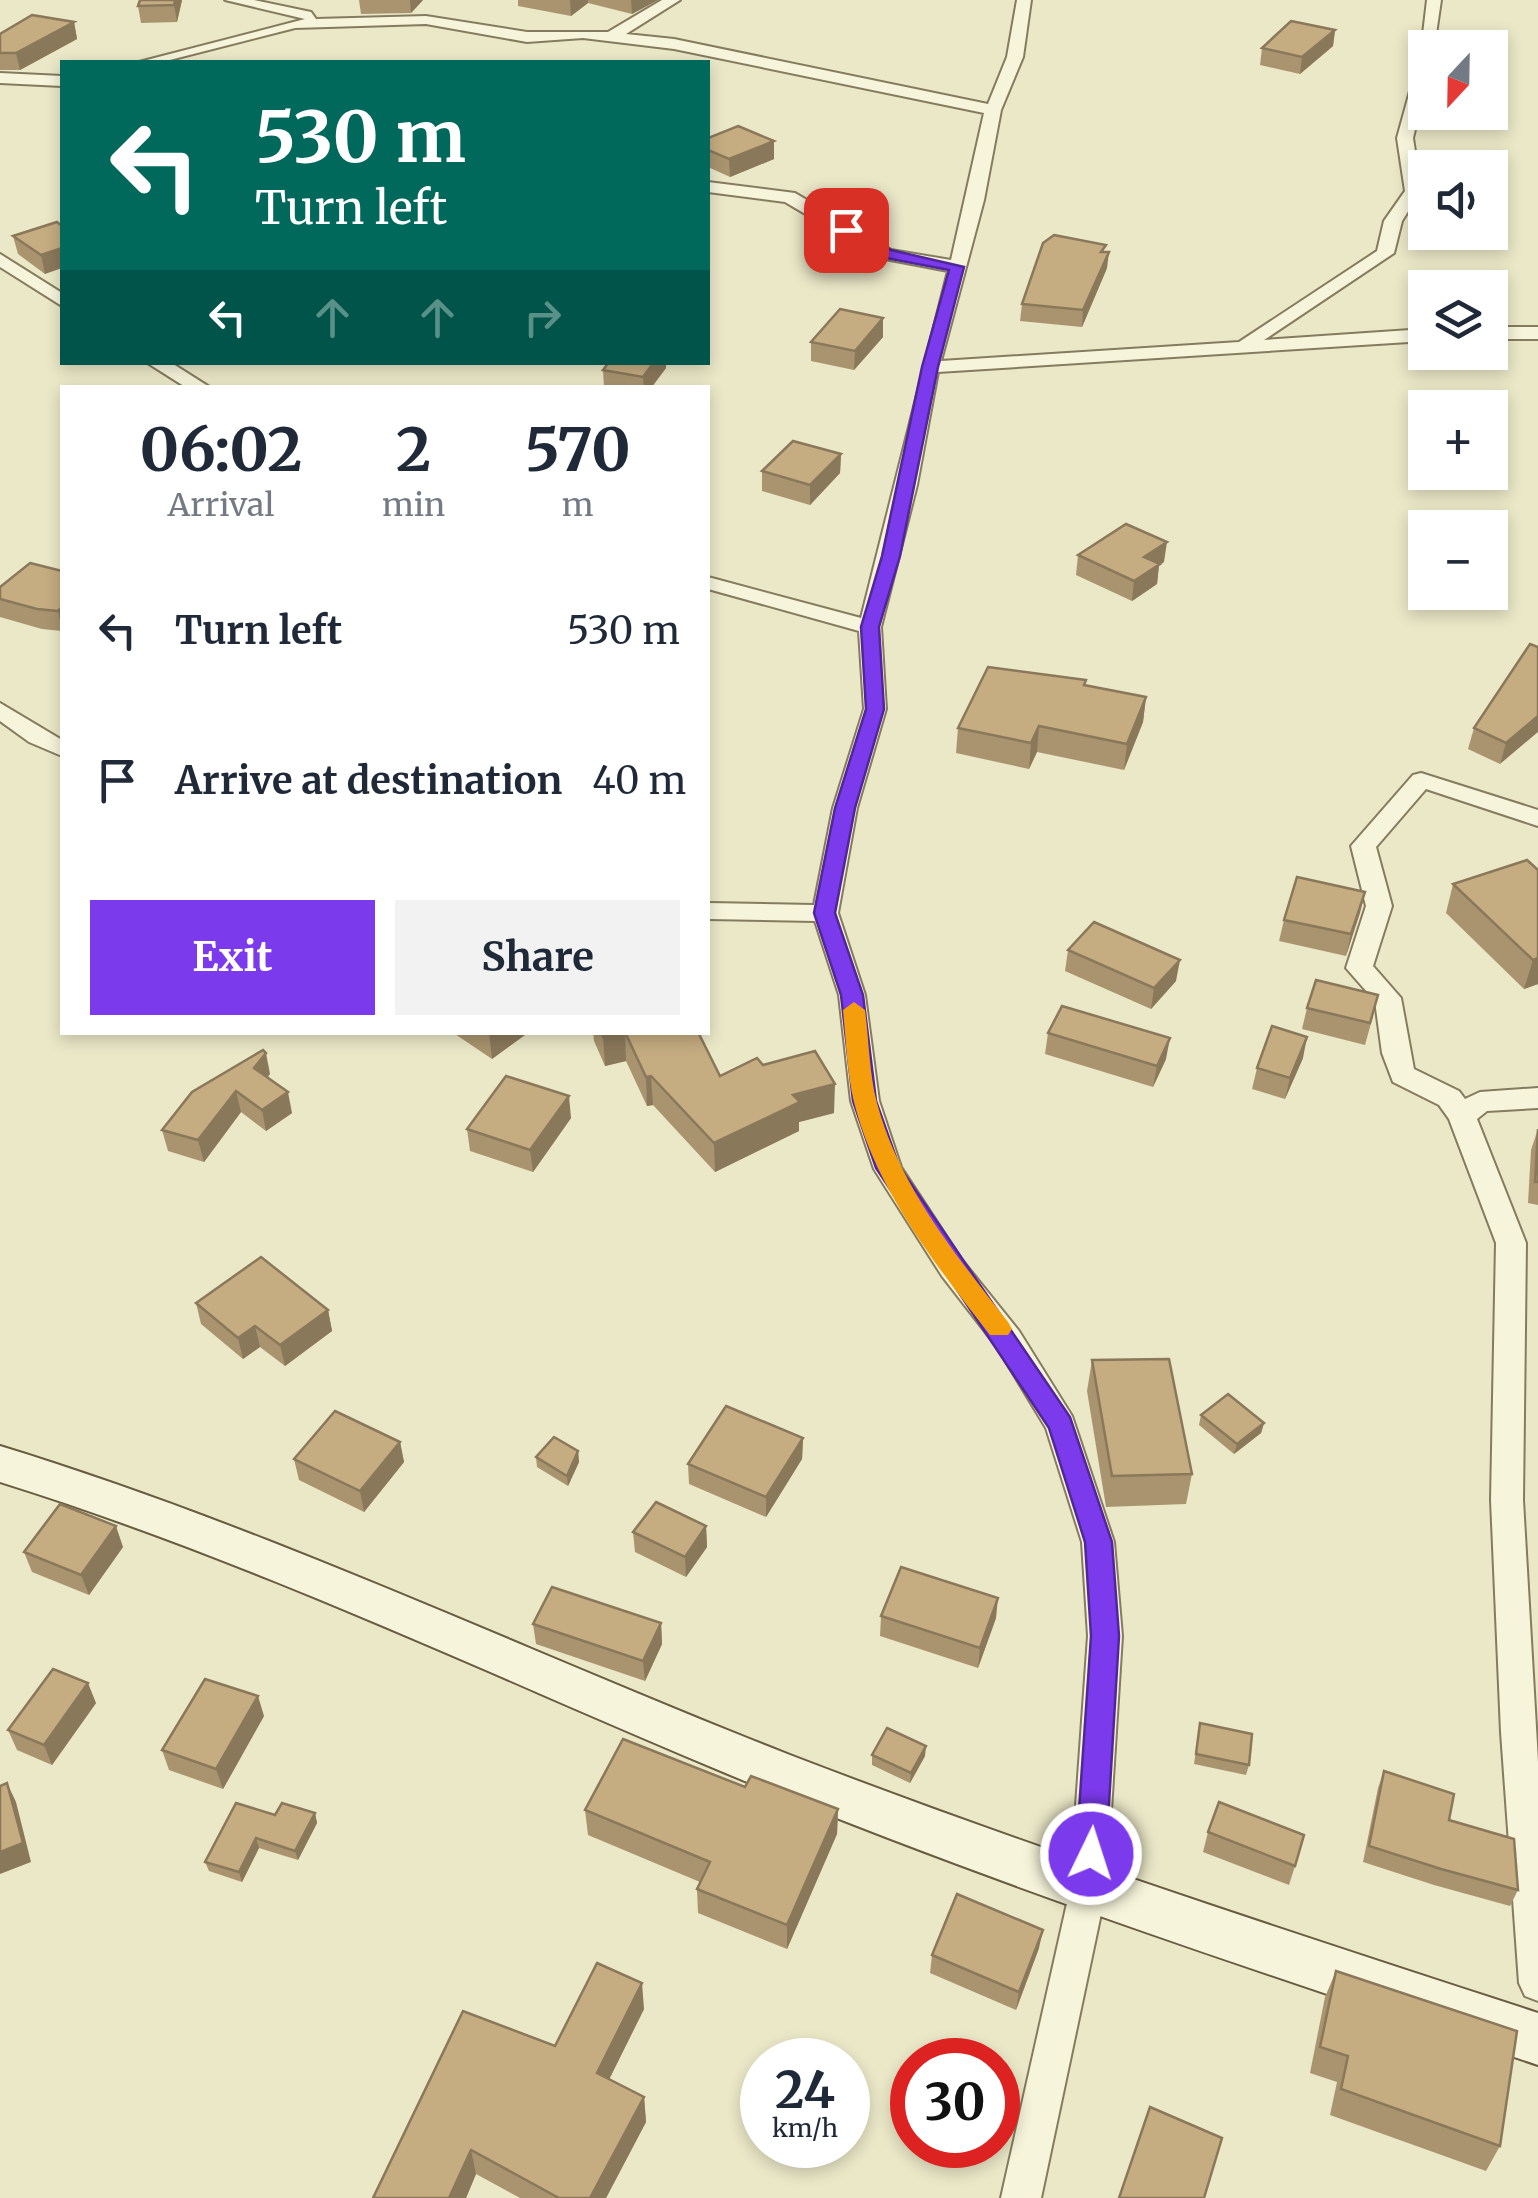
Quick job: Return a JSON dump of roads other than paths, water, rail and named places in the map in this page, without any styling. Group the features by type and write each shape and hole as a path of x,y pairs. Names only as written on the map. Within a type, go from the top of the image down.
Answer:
{"street":[{"path":"232,0 300,19 337,23 426,20 527,36 611,36 674,44 993,110"},
{"path":"611,36 673,0"},
{"path":"1021,2198 1088,1890 1105,1636 1098,1542 1061,1424 888,1168 865,1101 852,995 825,913 845,808 875,709 870,627 908,484 930,367 976,200 993,110 1015,57 1024,0"},
{"path":"1429,30 1434,0"},
{"path":"153,60 300,19"},
{"path":"0,78 60,82"},
{"path":"1246,344 1385,253 1393,221 1413,191 1405,138 1408,126"},
{"path":"710,187 789,197 886,254 957,267"},
{"path":"0,259 60,299"},
{"path":"1508,333 1538,333"},
{"path":"930,367 1048,364 1246,344 1408,336"},
{"path":"161,365 197,385"},
{"path":"710,585 870,627"},
{"path":"0,710 37,737 60,747"},
{"path":"1538,818 1421,780 1363,846 1379,906 1359,968 1388,998 1402,1075 1471,1109 1538,1098"},
{"path":"710,912 825,913"},
{"path":"1471,1109 1511,1243 1507,1500 1518,1732 1538,1983"},
{"path":"0,1464 126,1504 773,1770 1088,1890 1538,2039"}]}
